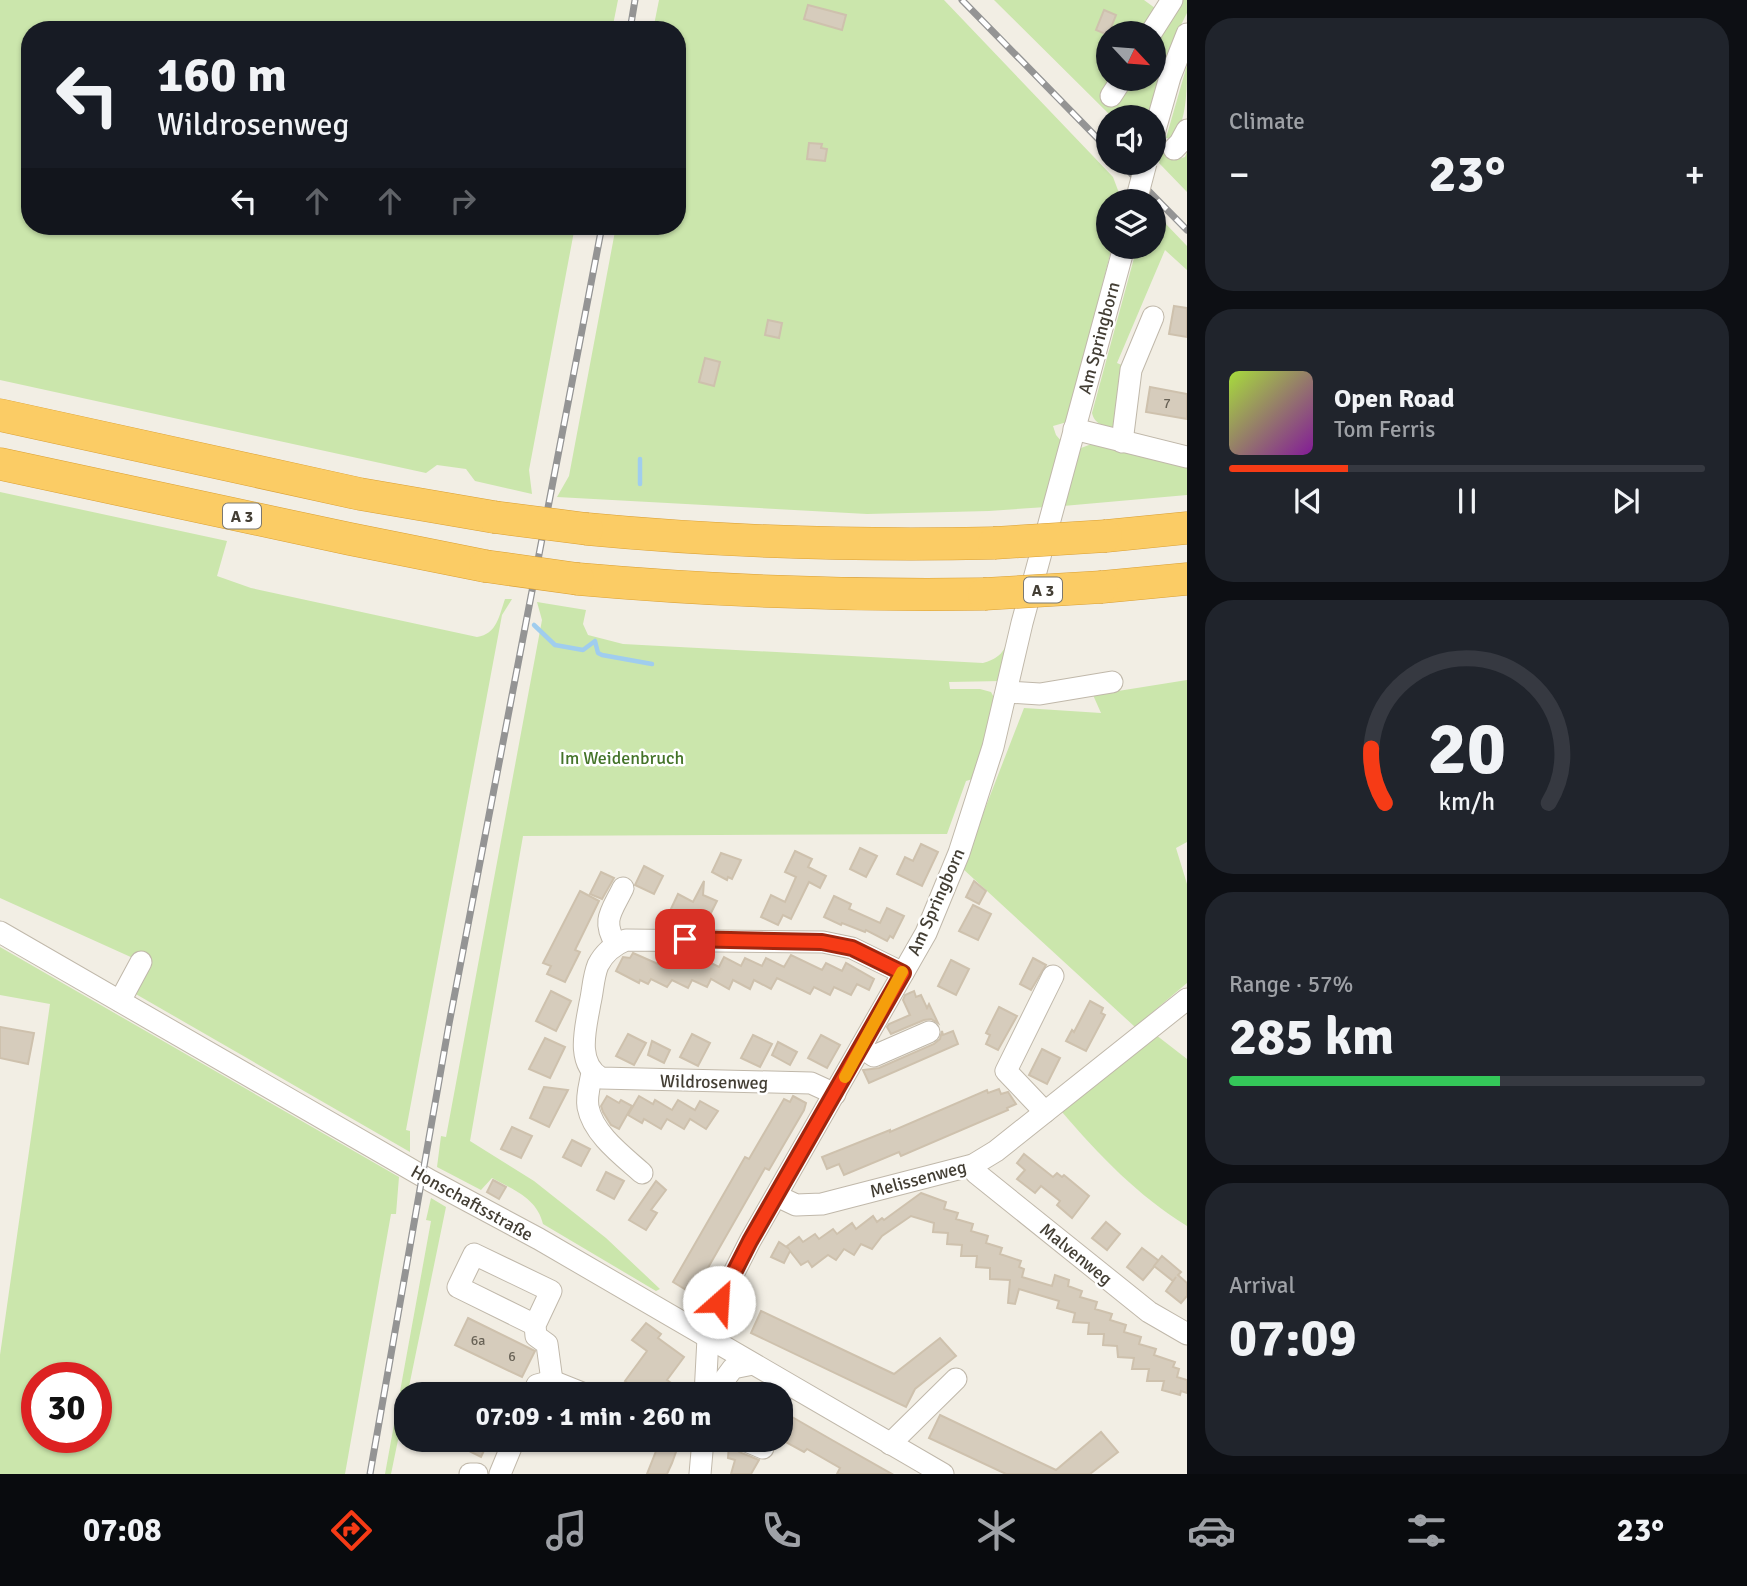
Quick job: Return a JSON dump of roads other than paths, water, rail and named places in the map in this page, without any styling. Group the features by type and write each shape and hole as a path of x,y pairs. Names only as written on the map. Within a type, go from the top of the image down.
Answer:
{"highway":[{"path":"0,415 360,494 494,517 587,529 771,543 878,545 993,543 1187,528"},
{"name":"A 3","path":"0,464 350,540 485,566 578,579 767,593 877,596 1102,587 1187,579"}],"street":[{"path":"1159,21 1172,0"},
{"path":"1162,105 1170,76 1187,34"},
{"path":"1174,149 1187,130"},
{"name":"Am Springborn","path":"706,1382 708,1338 719,1302 750,1241 903,973 937,909 959,853 993,747 1022,623 1121,259"},
{"path":"1122,442 1131,370 1153,317"},
{"path":"1074,429 1187,457"},
{"path":"1007,692 1040,694 1112,682"},
{"path":"616,944 608,930 608,920 623,888"},
{"name":"Honschaftsstraße","path":"0,933 943,1474"},
{"path":"642,1173 613,1146 588,1109 587,1094 592,1073 586,1059 584,1038 599,964 616,944 626,940 685,939 822,942 852,948 903,973"},
{"path":"120,1001 141,962"},
{"path":"1045,1112 1006,1071 1053,976"},
{"name":"Melissenweg","path":"776,1196 796,1205 822,1204 973,1165 996,1151 1187,999"},
{"path":"861,1047 874,1056 929,1032"},
{"name":"Wildrosenweg","path":"592,1073 601,1078 616,1080 811,1083 835,1094"},
{"name":"Malvenweg","path":"973,1165 975,1173 1138,1303 1162,1321 1187,1334"},
{"path":"535,1325 536,1336 547,1344 552,1381 548,1382"},
{"path":"723,1382 733,1368 753,1364"},
{"path":"890,1444 956,1378"},
{"path":"500,1474 509,1452"},
{"path":"700,1474 702,1452"},
{"path":"470,1474 477,1474"}],"waterway":[{"path":"640,459 640,484"},
{"path":"534,625 555,645 583,650 595,641 598,653 602,655 652,664"}],"railway":[{"path":"632,21 635,0"},
{"path":"962,0 1096,137"},
{"path":"1133,175 1187,230"},
{"path":"370,1474 449,1024 600,235"}],"park label":[{"name":"Im Weidenbruch","path":"622,758"}]}
